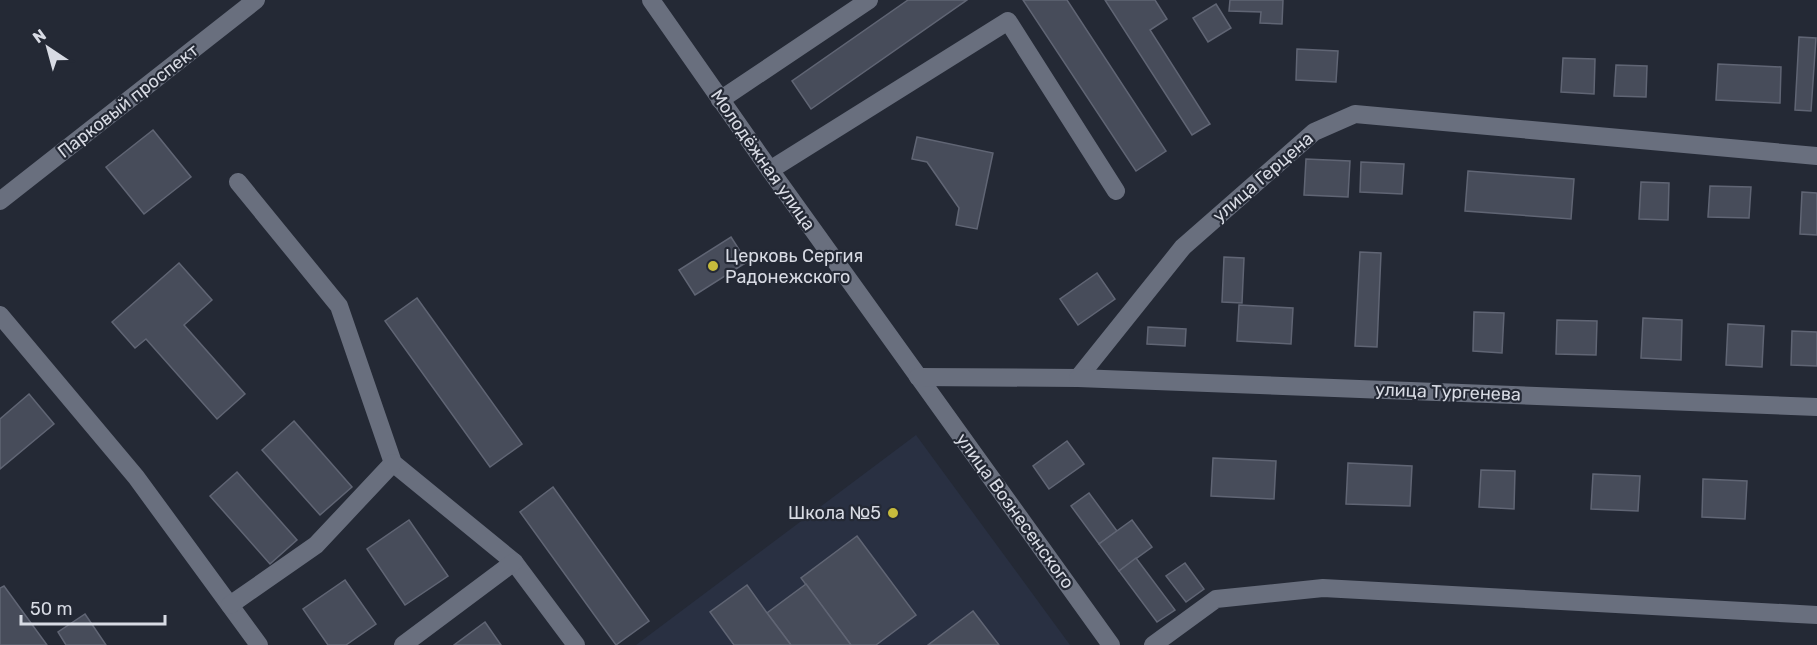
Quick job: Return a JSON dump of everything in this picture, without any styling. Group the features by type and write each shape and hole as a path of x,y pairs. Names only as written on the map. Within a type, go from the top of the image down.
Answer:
{"street":[{"name":"Парковый проспект","path":"0,201 256,0"},
{"name":"Молодёжная улица","path":"651,0 918,377"},
{"path":"720,100 869,0"},
{"path":"770,170 1008,21 1116,191"},
{"name":"улица Герцена","path":"1078,378 1183,247 1314,132 1355,114 1817,156"},
{"path":"238,182 339,306 393,463 514,562 576,645"},
{"path":"0,315 136,477 259,645"},
{"path":"918,377 1078,378"},
{"name":"улица Вознесенского","path":"918,377 1111,645"},
{"name":"улица Тургенева","path":"1078,378 1817,407"},
{"path":"230,605 316,545 393,463"},
{"path":"403,645 514,562"},
{"path":"1153,645 1216,598 1323,588 1817,615"}],"shaded area":[{"name":"Школа №5","path":"916,435 1070,645 636,645"}],"building":[{"path":"908,0 967,0 811,109 792,81"},
{"path":"1023,0 1067,0 1166,151 1136,171"},
{"path":"1105,0 1155,0 1167,19 1150,30 1210,124 1192,135"},
{"path":"1230,0 1283,0 1282,24 1260,23 1261,12 1229,11"},
{"path":"1216,4 1231,28 1208,42 1193,18"},
{"path":"1799,37 1816,38 1811,111 1795,110"},
{"path":"1297,49 1338,51 1336,82 1296,80"},
{"path":"1563,58 1595,59 1594,94 1561,92"},
{"path":"1718,64 1781,67 1780,103 1716,100"},
{"path":"1616,65 1647,66 1646,97 1614,96"},
{"path":"153,130 191,177 144,214 106,167"},
{"path":"917,137 993,153 977,229 956,225 959,208 927,162 912,159"},
{"path":"1306,159 1350,161 1348,197 1304,195"},
{"path":"1361,162 1404,164 1402,194 1360,192"},
{"path":"1468,171 1574,179 1571,219 1465,211"},
{"path":"1641,182 1669,183 1668,220 1639,219"},
{"path":"1710,186 1751,187 1749,218 1708,217"},
{"path":"1802,192 1817,193 1817,235 1800,234"},
{"name":"Церковь Сергия Радонежского","path":"731,237 747,262 695,295 679,270"},
{"path":"1360,252 1381,253 1377,347 1355,346"},
{"path":"1224,257 1244,258 1242,303 1222,302"},
{"path":"179,263 212,300 184,325 245,394 217,419 146,339 135,348 112,322"},
{"path":"1097,273 1115,299 1078,325 1060,299"},
{"path":"417,298 522,444 490,467 385,321"},
{"path":"1239,305 1293,308 1291,344 1237,341"},
{"path":"1474,312 1504,313 1502,353 1473,351"},
{"path":"1643,318 1682,320 1681,360 1641,358"},
{"path":"1557,320 1597,321 1596,355 1556,354"},
{"path":"1728,324 1764,326 1762,367 1726,365"},
{"path":"1148,327 1186,329 1185,346 1147,344"},
{"path":"1792,331 1817,332 1817,366 1791,365"},
{"path":"29,394 54,424 0,469 0,419"},
{"path":"294,421 352,487 320,515 262,450"},
{"path":"1067,441 1084,464 1049,489 1033,466"},
{"path":"1213,458 1276,461 1274,499 1211,496"},
{"path":"1348,463 1412,466 1410,506 1346,504"},
{"path":"1481,470 1515,471 1514,509 1479,507"},
{"path":"237,472 297,540 270,564 210,496"},
{"path":"1593,474 1640,476 1638,511 1591,509"},
{"path":"1703,479 1747,481 1745,519 1702,517"},
{"path":"553,487 649,621 616,645 520,512"},
{"path":"1089,493 1117,531 1099,544 1071,506"},
{"path":"409,520 448,576 405,605 367,549"},
{"path":"1132,520 1152,547 1119,571 1099,544"},
{"path":"857,536 916,615 876,645 851,645 801,578"},
{"path":"1136,558 1175,610 1157,622 1119,571"},
{"path":"1185,563 1204,589 1186,602 1166,576"},
{"path":"345,580 376,624 346,645 328,645 303,609"},
{"path":"806,584 851,645 791,645 767,613"},
{"path":"747,585 791,645 734,645 710,612"},
{"path":"4,586 47,645 0,645 0,588"},
{"path":"973,611 999,645 928,645"},
{"path":"85,614 106,645 66,645 58,632"},
{"path":"485,622 501,645 454,645"}],"place":[{"name":"Церковь Сергия Радонежского","path":"713,266"},
{"name":"Школа №5","path":"893,513"}]}
